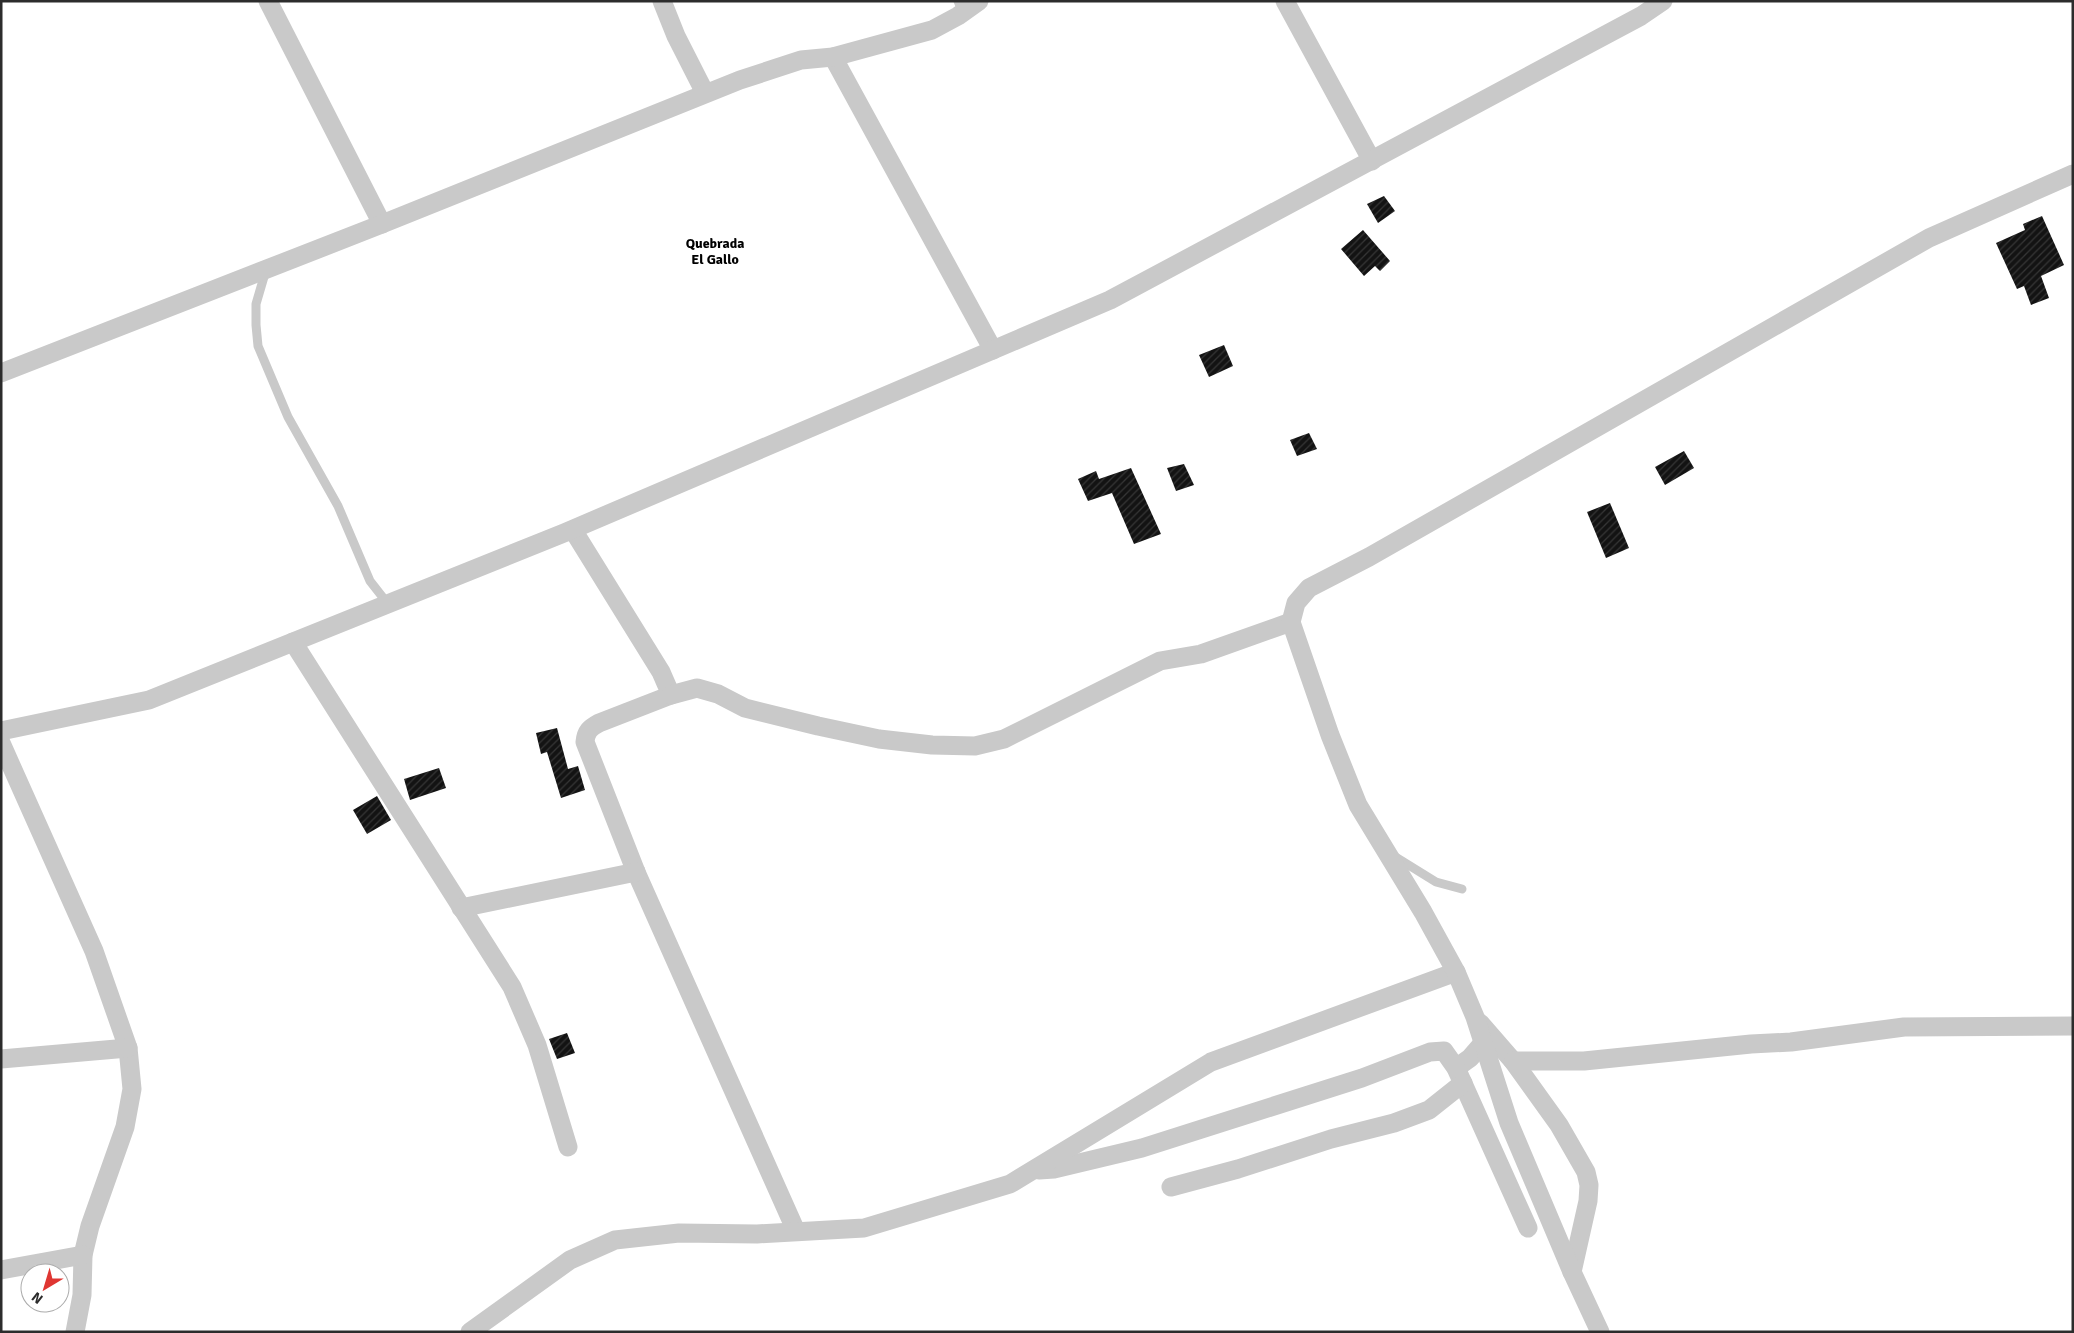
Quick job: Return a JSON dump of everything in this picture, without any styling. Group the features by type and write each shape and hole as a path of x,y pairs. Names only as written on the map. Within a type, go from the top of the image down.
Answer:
{"street":[{"path":"268,1 382,224"},
{"path":"662,1 676,36 705,93"},
{"path":"1,373 382,224 705,93 800,60 833,57 932,30 960,7 979,1"},
{"path":"1285,1 1372,161"},
{"path":"1,731 149,700 573,530 1110,300 1641,16 1663,1"},
{"path":"833,57 993,350"},
{"path":"1600,1332 1508,1123 1475,1017 1456,972 1388,852 1371,829 1358,805 1330,735 1291,622 1296,603 1309,588 1378,552 1929,238 2073,174"},
{"path":"573,530 661,672 671,695"},
{"path":"796,1231 636,872 585,742 586,733 590,728 671,695 697,688 718,694 745,708 879,739 932,745 975,746 1004,739 1160,661 1201,654 1291,622"},
{"path":"293,642 512,988 540,1053 568,1147"},
{"path":"1,743 94,950 128,1048 132,1089 125,1127 90,1226 83,1255 82,1295 75,1332"},
{"path":"462,908 636,872"},
{"path":"480,1329 570,1260 615,1240 679,1233 757,1234 864,1228 1010,1184 1211,1062 1456,972"},
{"path":"1475,1017 1512,1061 1559,1125 1586,1172 1589,1185 1588,1201 1572,1272"},
{"path":"1512,1061 1584,1061 1751,1044 1791,1042 1904,1027 2073,1026"},
{"path":"1171,1187 1238,1170 1331,1139 1394,1123 1429,1110 1459,1076 1470,1058 1483,1043"},
{"path":"1,1060 128,1048"},
{"path":"1032,1170 1054,1169 1142,1148 1362,1078 1430,1052 1444,1051 1459,1076 1528,1228"},
{"path":"1,1270 83,1255"}],"lane":[{"path":"266,270 256,304 258,346 288,417 338,506 370,581 388,604"},
{"path":"1388,852 1436,882 1462,889"}],"building":[{"path":"1384,196 1395,211 1378,223 1367,204"},
{"path":"2042,216 2064,265 2041,276 2049,298 2031,305 2024,286 2017,289 1996,243 2025,230 2023,224"},
{"path":"1363,230 1390,261 1380,271 1375,266 1364,276 1341,249"},
{"path":"1224,345 1233,366 1209,377 1199,355"},
{"path":"1309,433 1317,449 1297,456 1290,440"},
{"path":"1684,451 1694,468 1665,485 1655,467"},
{"path":"1184,464 1194,485 1176,491 1167,468"},
{"path":"1131,468 1161,534 1134,544 1112,493 1088,501 1078,479 1096,471 1099,479"},
{"path":"1610,503 1629,548 1606,558 1587,512"},
{"path":"557,728 568,769 578,766 585,790 561,798 547,752 541,754 536,733"},
{"path":"439,768 446,788 410,800 404,779"},
{"path":"377,796 391,820 367,834 353,810"},
{"path":"567,1033 575,1053 557,1059 549,1039"}],"district":[{"name":"Quebrada El Gallo","path":"715,252"}]}
